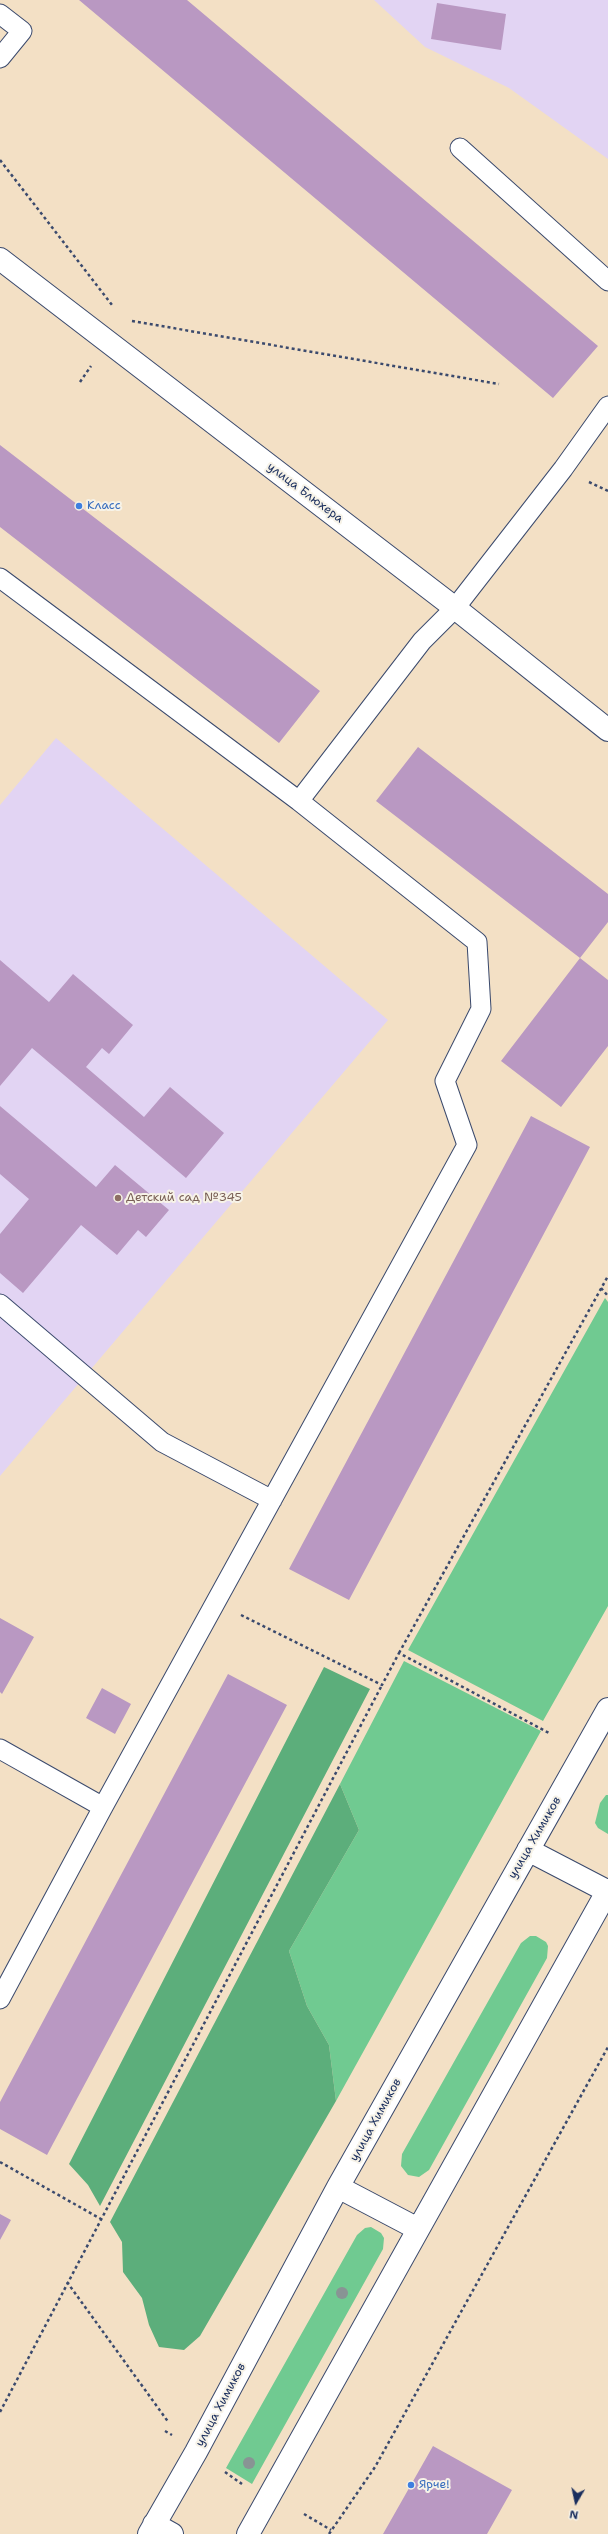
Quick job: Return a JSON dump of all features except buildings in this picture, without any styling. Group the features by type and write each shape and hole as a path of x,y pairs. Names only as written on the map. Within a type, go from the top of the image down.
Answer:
{"main road":[{"name":"улица Блюхера","path":"0,259 455,608 608,730"},
{"name":"улица Химиков","path":"158,2531 196,2452 338,2187 608,1709"},
{"path":"248,2534 608,1890 528,1850"},
{"path":"338,2187 418,2229"}],"lane":[{"path":"0,14 22,31 0,58"},
{"path":"460,148 608,281"},
{"path":"299,801 422,641 455,608 564,469 608,406"},
{"path":"0,578 299,801 477,942 481,1009 445,1081 467,1144 103,1807 0,1999"},
{"path":"0,1304 162,1442 272,1500"},
{"path":"0,1750 103,1807"}],"path":[{"path":"0,160 114,307"},
{"path":"124,320 498,384"},
{"path":"80,382 92,365"},
{"path":"0,2412 399,1653 608,1276"},
{"path":"601,1288 608,1296"},
{"path":"215,1602 382,1685"},
{"path":"399,1653 549,1733"},
{"path":"329,2534 374,2467 608,2047"},
{"path":"0,2162 101,2219"},
{"path":"67,2282 169,2423"},
{"path":"225,2472 243,2484"},
{"path":"304,2514 331,2530"}],"shaded area":[{"path":"374,0 608,0 608,159 509,88 425,47"},
{"name":"Детский сад №345","path":"56,738 388,1020 0,1476 0,805"}],"green space":[{"path":"605,1298 608,1302 608,1606 543,1721 408,1650"},
{"path":"404,1661 541,1731 336,2101 329,2045 307,2006 289,1951 359,1830 340,1784"},
{"path":"324,1667 370,1689 100,2206 88,2185 69,2164"},
{"path":"340,1784 359,1830 289,1951 307,2006 329,2045 336,2101 200,2336 184,2350 159,2347 149,2325 142,2298 123,2272 122,2242 110,2222"},
{"path":"606,1795 608,1795 608,1834 598,1828 595,1823 600,1803"},
{"path":"530,1936 536,1936 546,1942 548,1946 547,1958 429,2170 419,2177 408,2175 401,2166 402,2154 521,1943"},
{"path":"371,2227 381,2233 384,2238 383,2249 252,2484 226,2468 357,2235 365,2228"}],"place":[{"name":"Класс","path":"79,506"},
{"name":"Детский сад №345","path":"118,1198"},
{"name":"Ярче!","path":"411,2485"}]}
